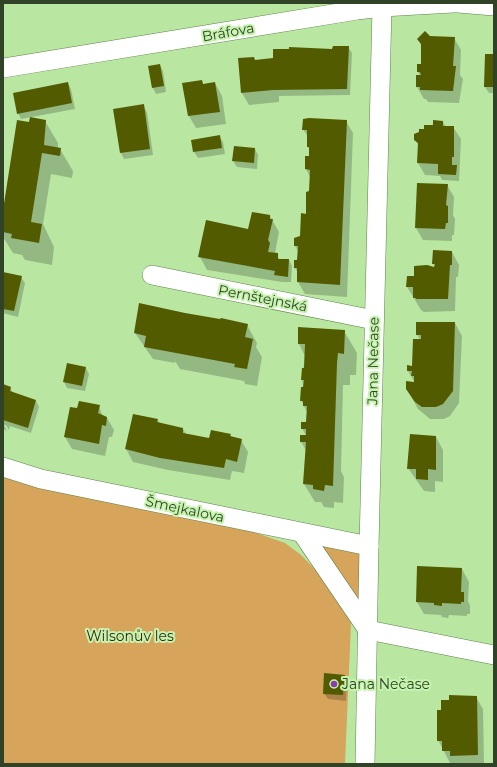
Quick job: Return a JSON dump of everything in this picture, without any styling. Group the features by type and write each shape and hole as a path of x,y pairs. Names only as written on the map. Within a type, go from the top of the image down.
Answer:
{"street":[{"name":"Bráfova","path":"3,68 382,7 453,3"},
{"path":"458,3 494,6"},
{"name":"Jana Nečase","path":"365,764 382,7"},
{"name":"Pernštejnská","path":"152,275 374,320"},
{"name":"Šmejkalova","path":"3,467 41,479 369,546"},
{"path":"302,533 368,630 494,655"}],"green space":[{"name":"Wilsonův les","path":"3,477 253,532 285,543 301,555 328,583 351,623 345,764 3,764"},
{"path":"312,540 362,552 360,608"}],"building":[{"path":"425,31 430,36 455,37 453,66 456,66 453,91 420,90 420,87 416,87 416,75 421,75 420,72 417,72 417,64 421,64 421,44 417,39"},
{"path":"333,46 349,46 347,89 273,90 241,93 238,58 254,57 255,60 273,58 273,49 289,49 289,47 332,49"},
{"path":"485,54 494,54 494,87 484,87"},
{"path":"160,64 164,86 152,88 148,66"},
{"path":"202,80 203,84 215,82 220,112 188,116 182,83"},
{"path":"68,82 72,103 17,114 13,93"},
{"path":"144,104 150,149 120,153 113,109"},
{"path":"30,117 46,120 44,145 61,148 60,156 42,153 31,222 42,224 39,243 11,238 12,234 3,232 3,210 17,120 29,122"},
{"path":"303,119 347,120 340,285 297,282 297,268 294,268 294,260 297,260 298,246 294,246 294,238 300,236 301,213 306,214 306,192 309,191 310,170 305,169 305,156 309,156 309,147 307,147 307,130 302,130"},
{"path":"433,120 443,121 443,126 454,126 454,157 452,157 452,165 457,165 456,175 438,174 438,164 417,163 418,143 414,140 414,134 419,132 419,129 424,129 424,125 433,125"},
{"path":"220,135 222,148 193,152 191,140"},
{"path":"234,146 255,148 254,163 232,161"},
{"path":"417,183 448,184 446,205 448,206 448,223 446,223 445,229 415,228"},
{"path":"252,212 270,215 270,219 273,219 268,240 270,243 268,252 278,253 278,259 289,259 288,277 274,275 275,271 198,257 206,220 248,229"},
{"path":"433,250 452,251 448,299 413,298 413,287 406,287 407,276 414,276 414,266 427,265 434,267 435,264 432,264"},
{"path":"3,272 22,276 14,311 3,309"},
{"path":"139,303 248,324 245,337 253,339 247,369 234,367 235,364 144,347 146,336 134,333"},
{"path":"416,322 455,322 453,391 443,404 436,407 422,407 415,402 406,389 406,381 414,382 414,376 411,376 412,371 407,371 407,365 412,366 413,339 421,339 421,335 416,335"},
{"path":"298,327 345,330 344,354 338,353 337,363 333,486 325,485 324,491 313,489 313,485 303,484 306,442 300,442 300,435 306,435 306,429 301,429 301,422 306,422 307,406 303,406 303,401 300,401 301,387 303,387 304,380 301,380 302,368 304,368 305,344 298,344"},
{"path":"67,363 86,367 82,386 63,382"},
{"path":"3,384 11,387 10,391 36,400 28,428 3,420"},
{"path":"79,401 100,405 98,413 107,417 106,426 102,425 99,444 64,437 70,407 77,408"},
{"path":"133,414 158,419 157,422 183,428 183,433 209,438 211,430 231,434 230,436 242,439 237,462 226,459 224,468 160,458 125,449"},
{"path":"410,434 436,436 436,470 428,469 428,480 416,479 416,469 407,469"},
{"path":"417,566 462,568 461,592 464,592 464,602 461,602 461,604 442,603 442,606 434,605 434,603 416,602"},
{"name":"Jana Nečase","path":"324,673 345,675 343,695 323,694"},
{"path":"449,695 477,696 478,755 450,756 450,751 442,751 442,741 437,741 437,710 441,710 441,700 449,700"}],"place":[{"name":"Jana Nečase","path":"334,684"}]}
